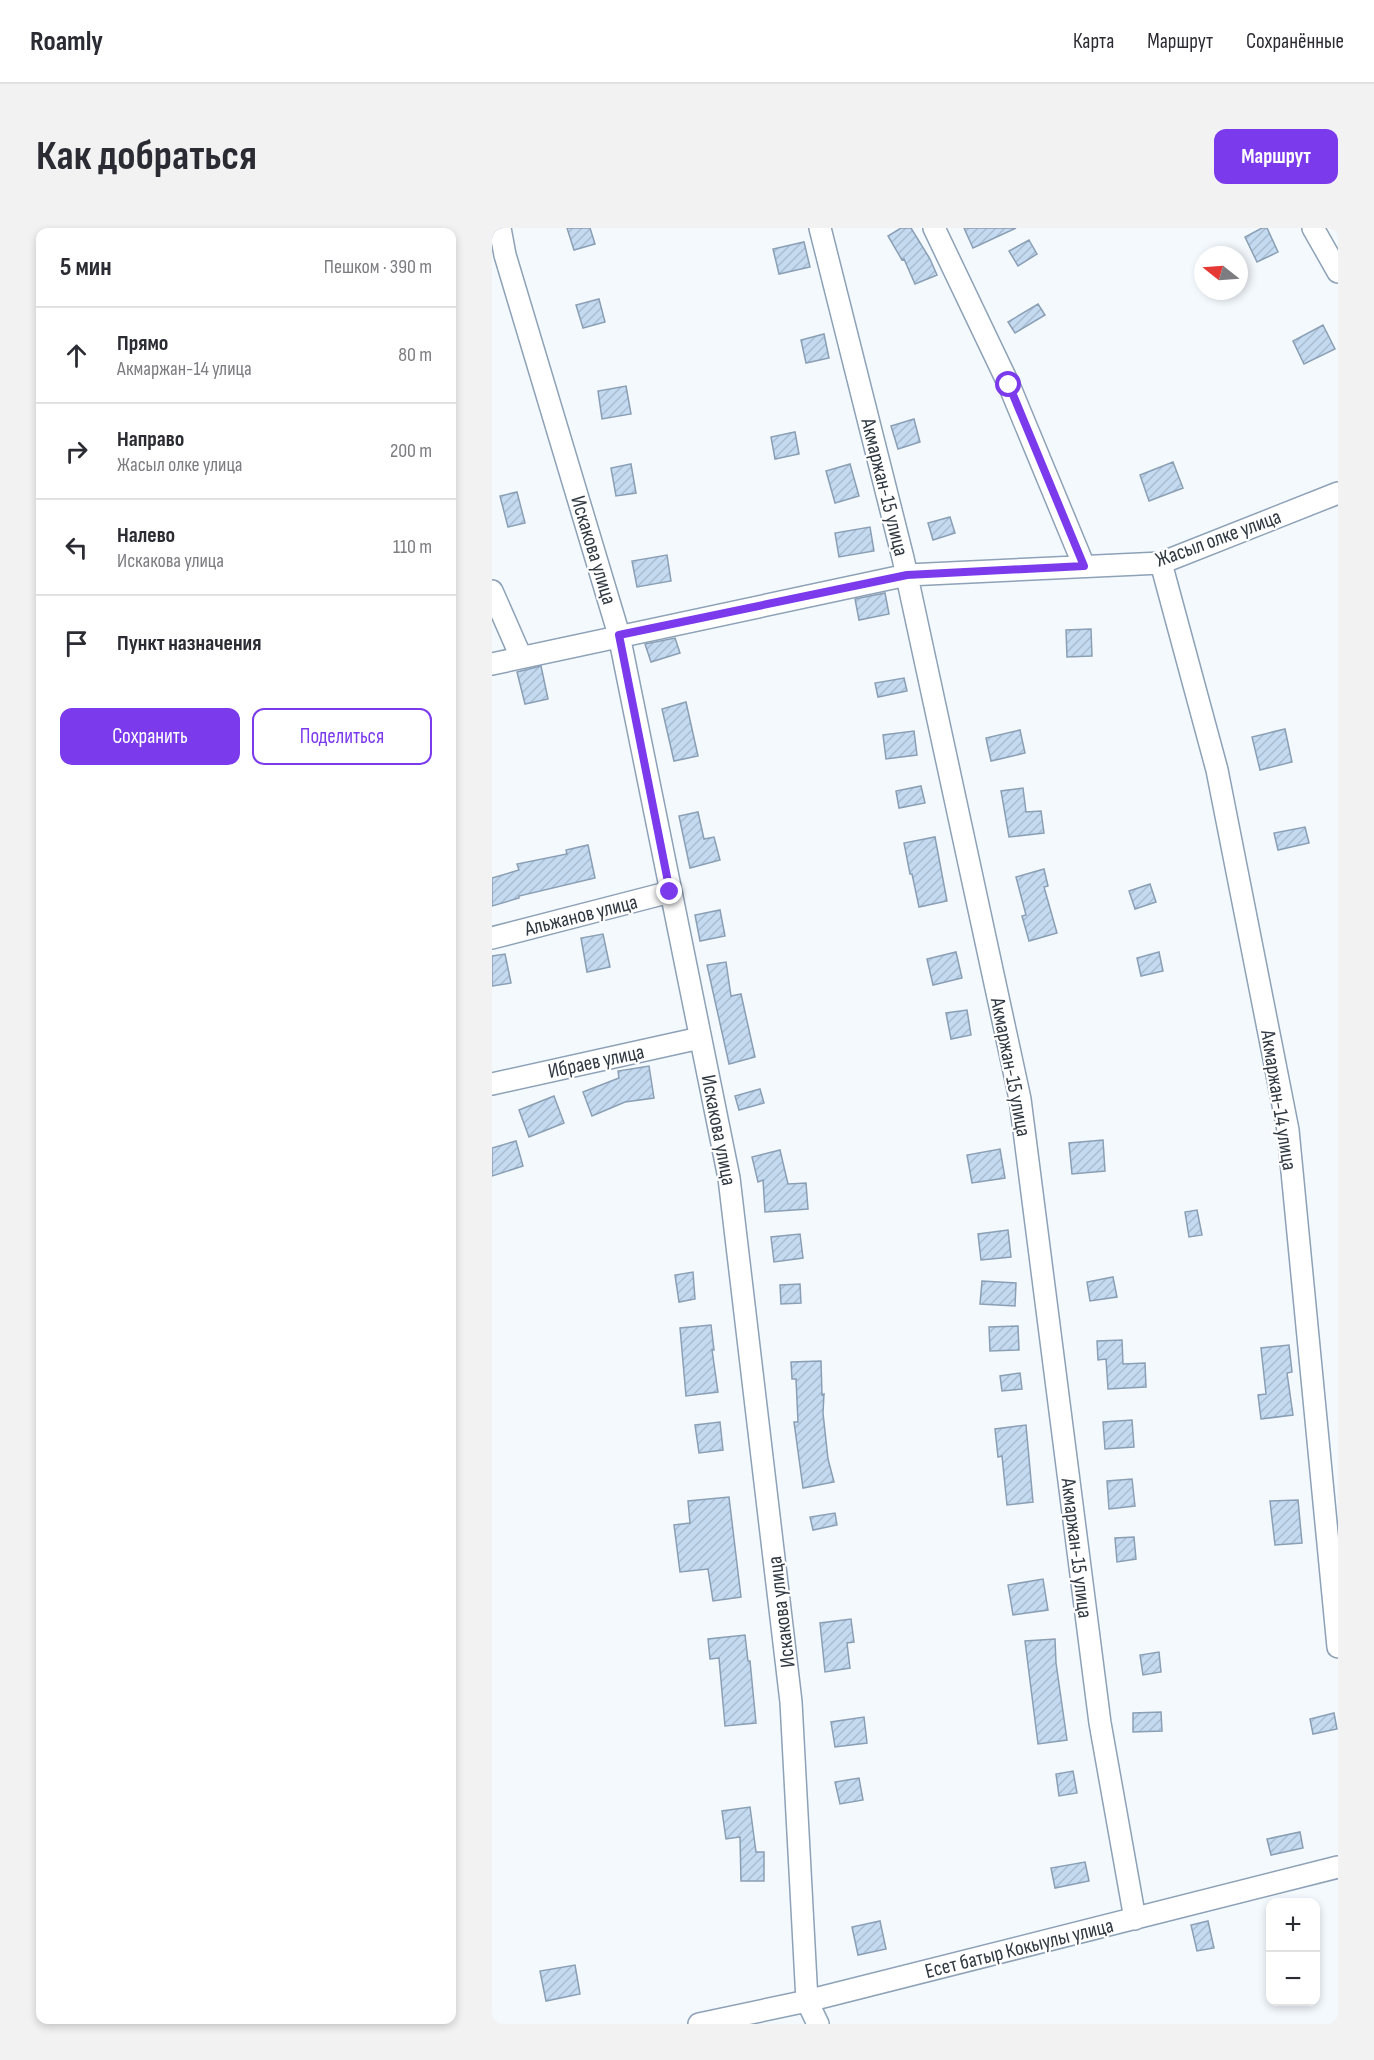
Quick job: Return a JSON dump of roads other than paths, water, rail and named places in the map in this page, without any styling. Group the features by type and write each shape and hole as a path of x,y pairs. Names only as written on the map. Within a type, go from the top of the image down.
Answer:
{"street":[{"name":"Искакова улица","path":"500,228 499,258 619,635 729,1178 791,1702 807,2001 818,2024"},
{"name":"Акмаржан-15 улица","path":"820,228 907,575 1020,1099 1100,1723 1135,1918"},
{"path":"933,228 1009,385 1084,566"},
{"path":"1313,228 1338,272"},
{"name":"Жасыл олке улица","path":"492,664 907,575 1161,562 1338,493"},
{"name":"Акмаржан-14 улица","path":"1161,562 1217,770 1288,1130 1338,1647"},
{"path":"492,591 521,657"},
{"name":"Альжанов улица","path":"492,938 670,892"},
{"name":"Ибраев улица","path":"492,1084 700,1038"},
{"name":"Есет батыр Кокыулы улица","path":"699,2024 807,2001 1338,1867"}]}
